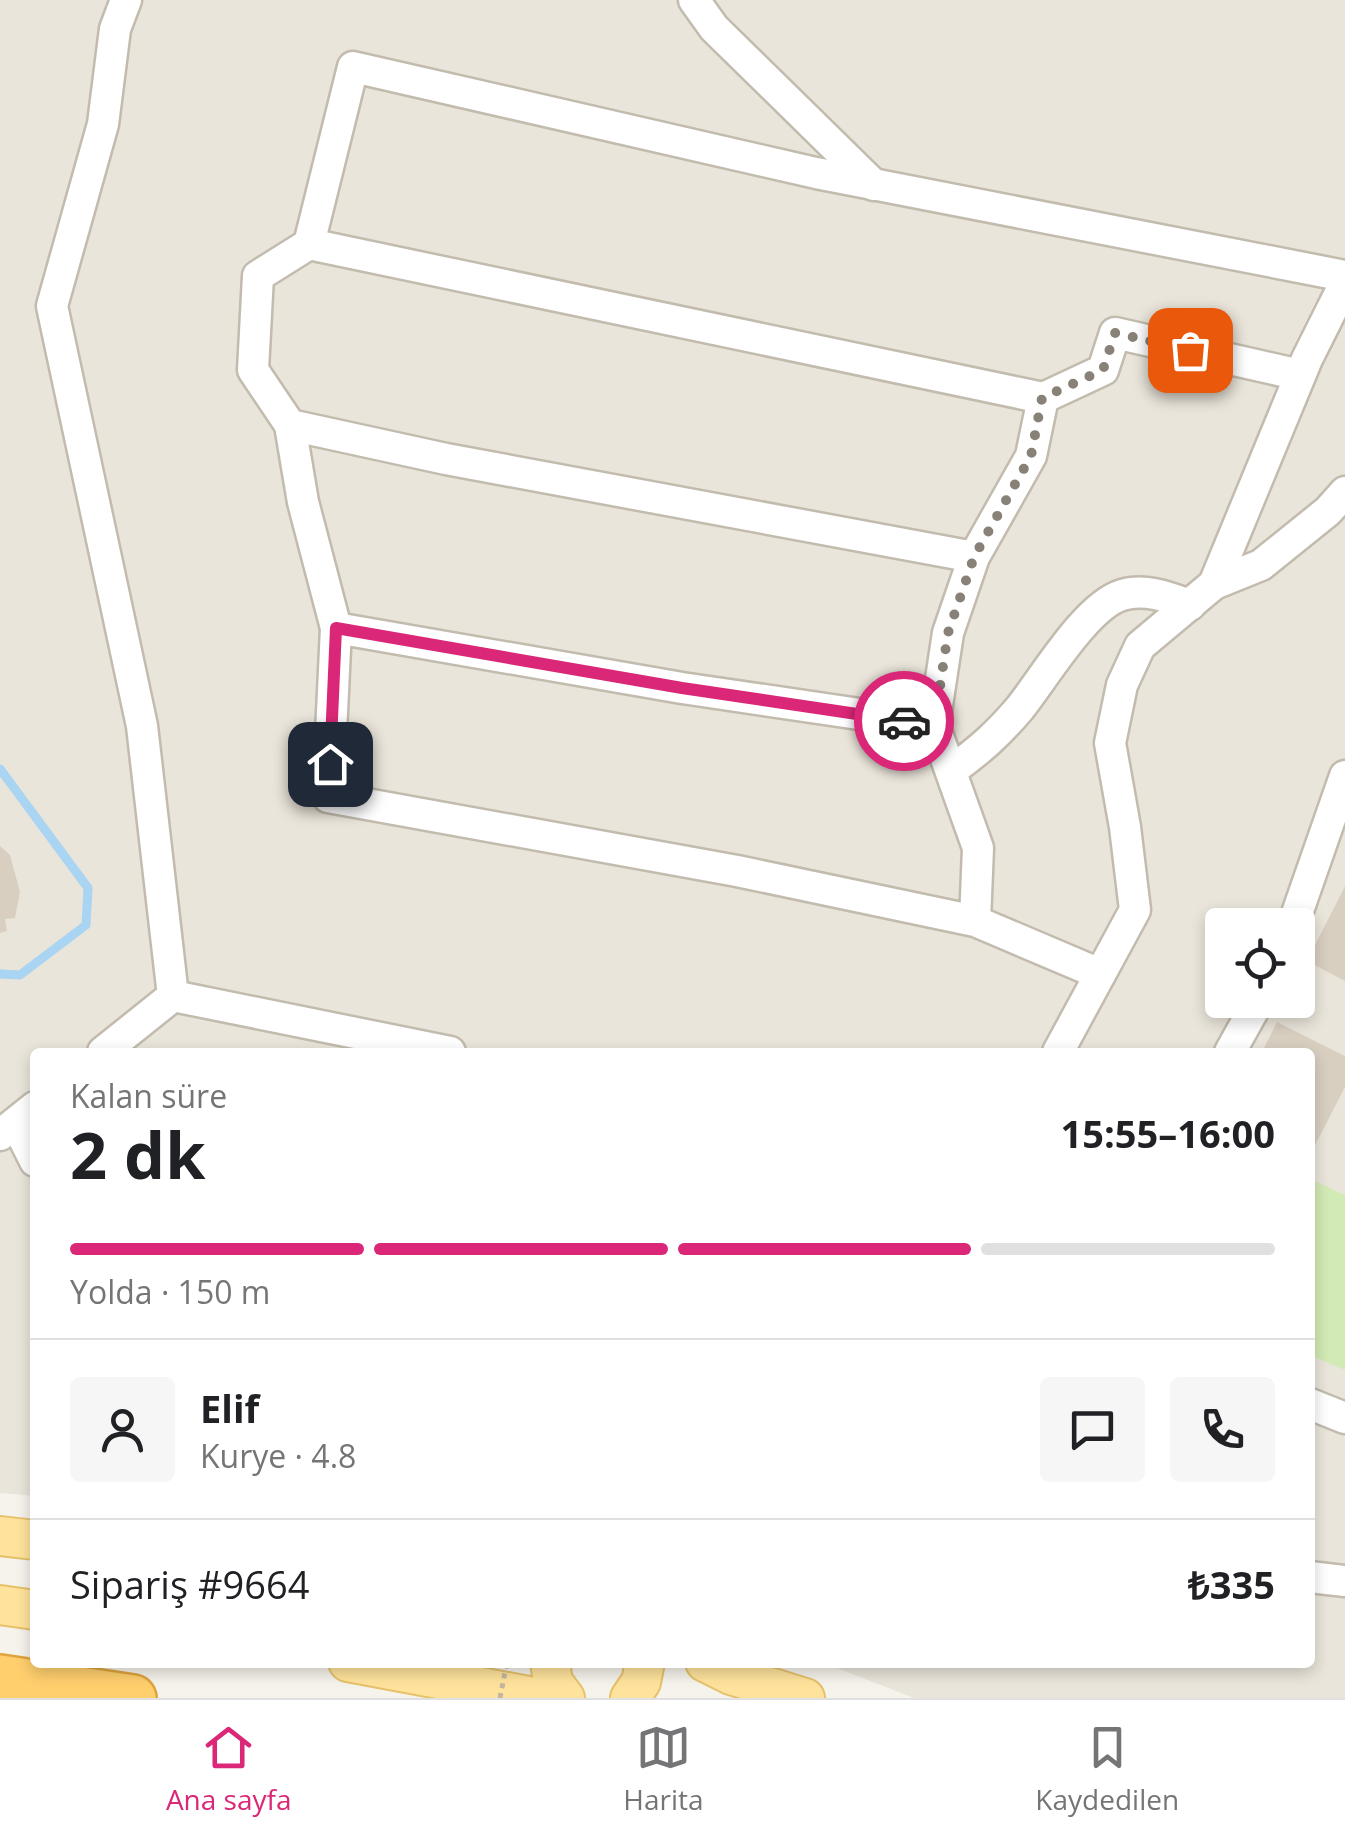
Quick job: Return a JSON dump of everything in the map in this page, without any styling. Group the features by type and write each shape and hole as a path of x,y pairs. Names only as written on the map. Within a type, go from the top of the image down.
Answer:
{"highway":[{"path":"0,1678 133,1698"}],"main road":[{"path":"0,1536 30,1539"},
{"path":"0,1605 30,1609"},
{"path":"380,1668 539,1698"},
{"path":"551,1668 553,1682 565,1698"},
{"path":"630,1698 642,1682 644,1668"},
{"path":"717,1668 805,1698"}],"street":[{"path":"126,0 115,29 103,124 52,306 142,726 173,996"},
{"path":"694,0 714,28 874,184"},
{"path":"310,244 353,67 874,184 1345,280 1300,376 1214,584"},
{"path":"1100,974 975,920 737,871 328,798 336,628 303,502 290,425 252,370 258,276 310,244 1042,398 1103,370 1115,333 1300,376"},
{"path":"975,920 978,848 934,726 948,633 974,557 1031,456 1042,398"},
{"path":"290,425 446,460 974,557"},
{"path":"1060,1048 1135,910 1110,743 1122,685 1140,646 1214,584 1260,564 1345,492"},
{"path":"952,770 986,746 1103,604 1124,594 1157,594 1190,605"},
{"path":"336,628 682,688 934,726"},
{"path":"1300,908 1337,820 1345,776"},
{"path":"107,1048 173,996 430,1048"},
{"path":"1232,1048 1250,1018"},
{"path":"17,1122 30,1150"},
{"path":"1315,1406 1345,1418"},
{"path":"1315,1578 1345,1581"}],"path":[{"path":"500,1698 506,1668"}],"shaded area":[{"path":"0,0 1345,0 1345,1698 914,1698 837,1668 1315,1668 1315,1048 30,1048 30,1496 0,1493"}],"green space":[{"path":"1315,1181 1345,1195 1345,1370 1315,1357"}],"building":[{"path":"0,846 10,855 20,892 15,918 5,919 7,931 0,933"},
{"path":"1345,886 1345,981 1315,965 1315,945"},
{"path":"1277,1022 1345,1056 1345,1087 1315,1145 1315,1048 1264,1048"}],"waterway":[{"path":"0,769 88,888 86,925 20,975 0,974"}],"way so far":[{"path":"904,721 934,726 948,633 974,557 1031,456 1042,398 1103,370 1115,333 1190,350"}],"route":[{"path":"330,764 336,628 682,688 904,721"}]}
